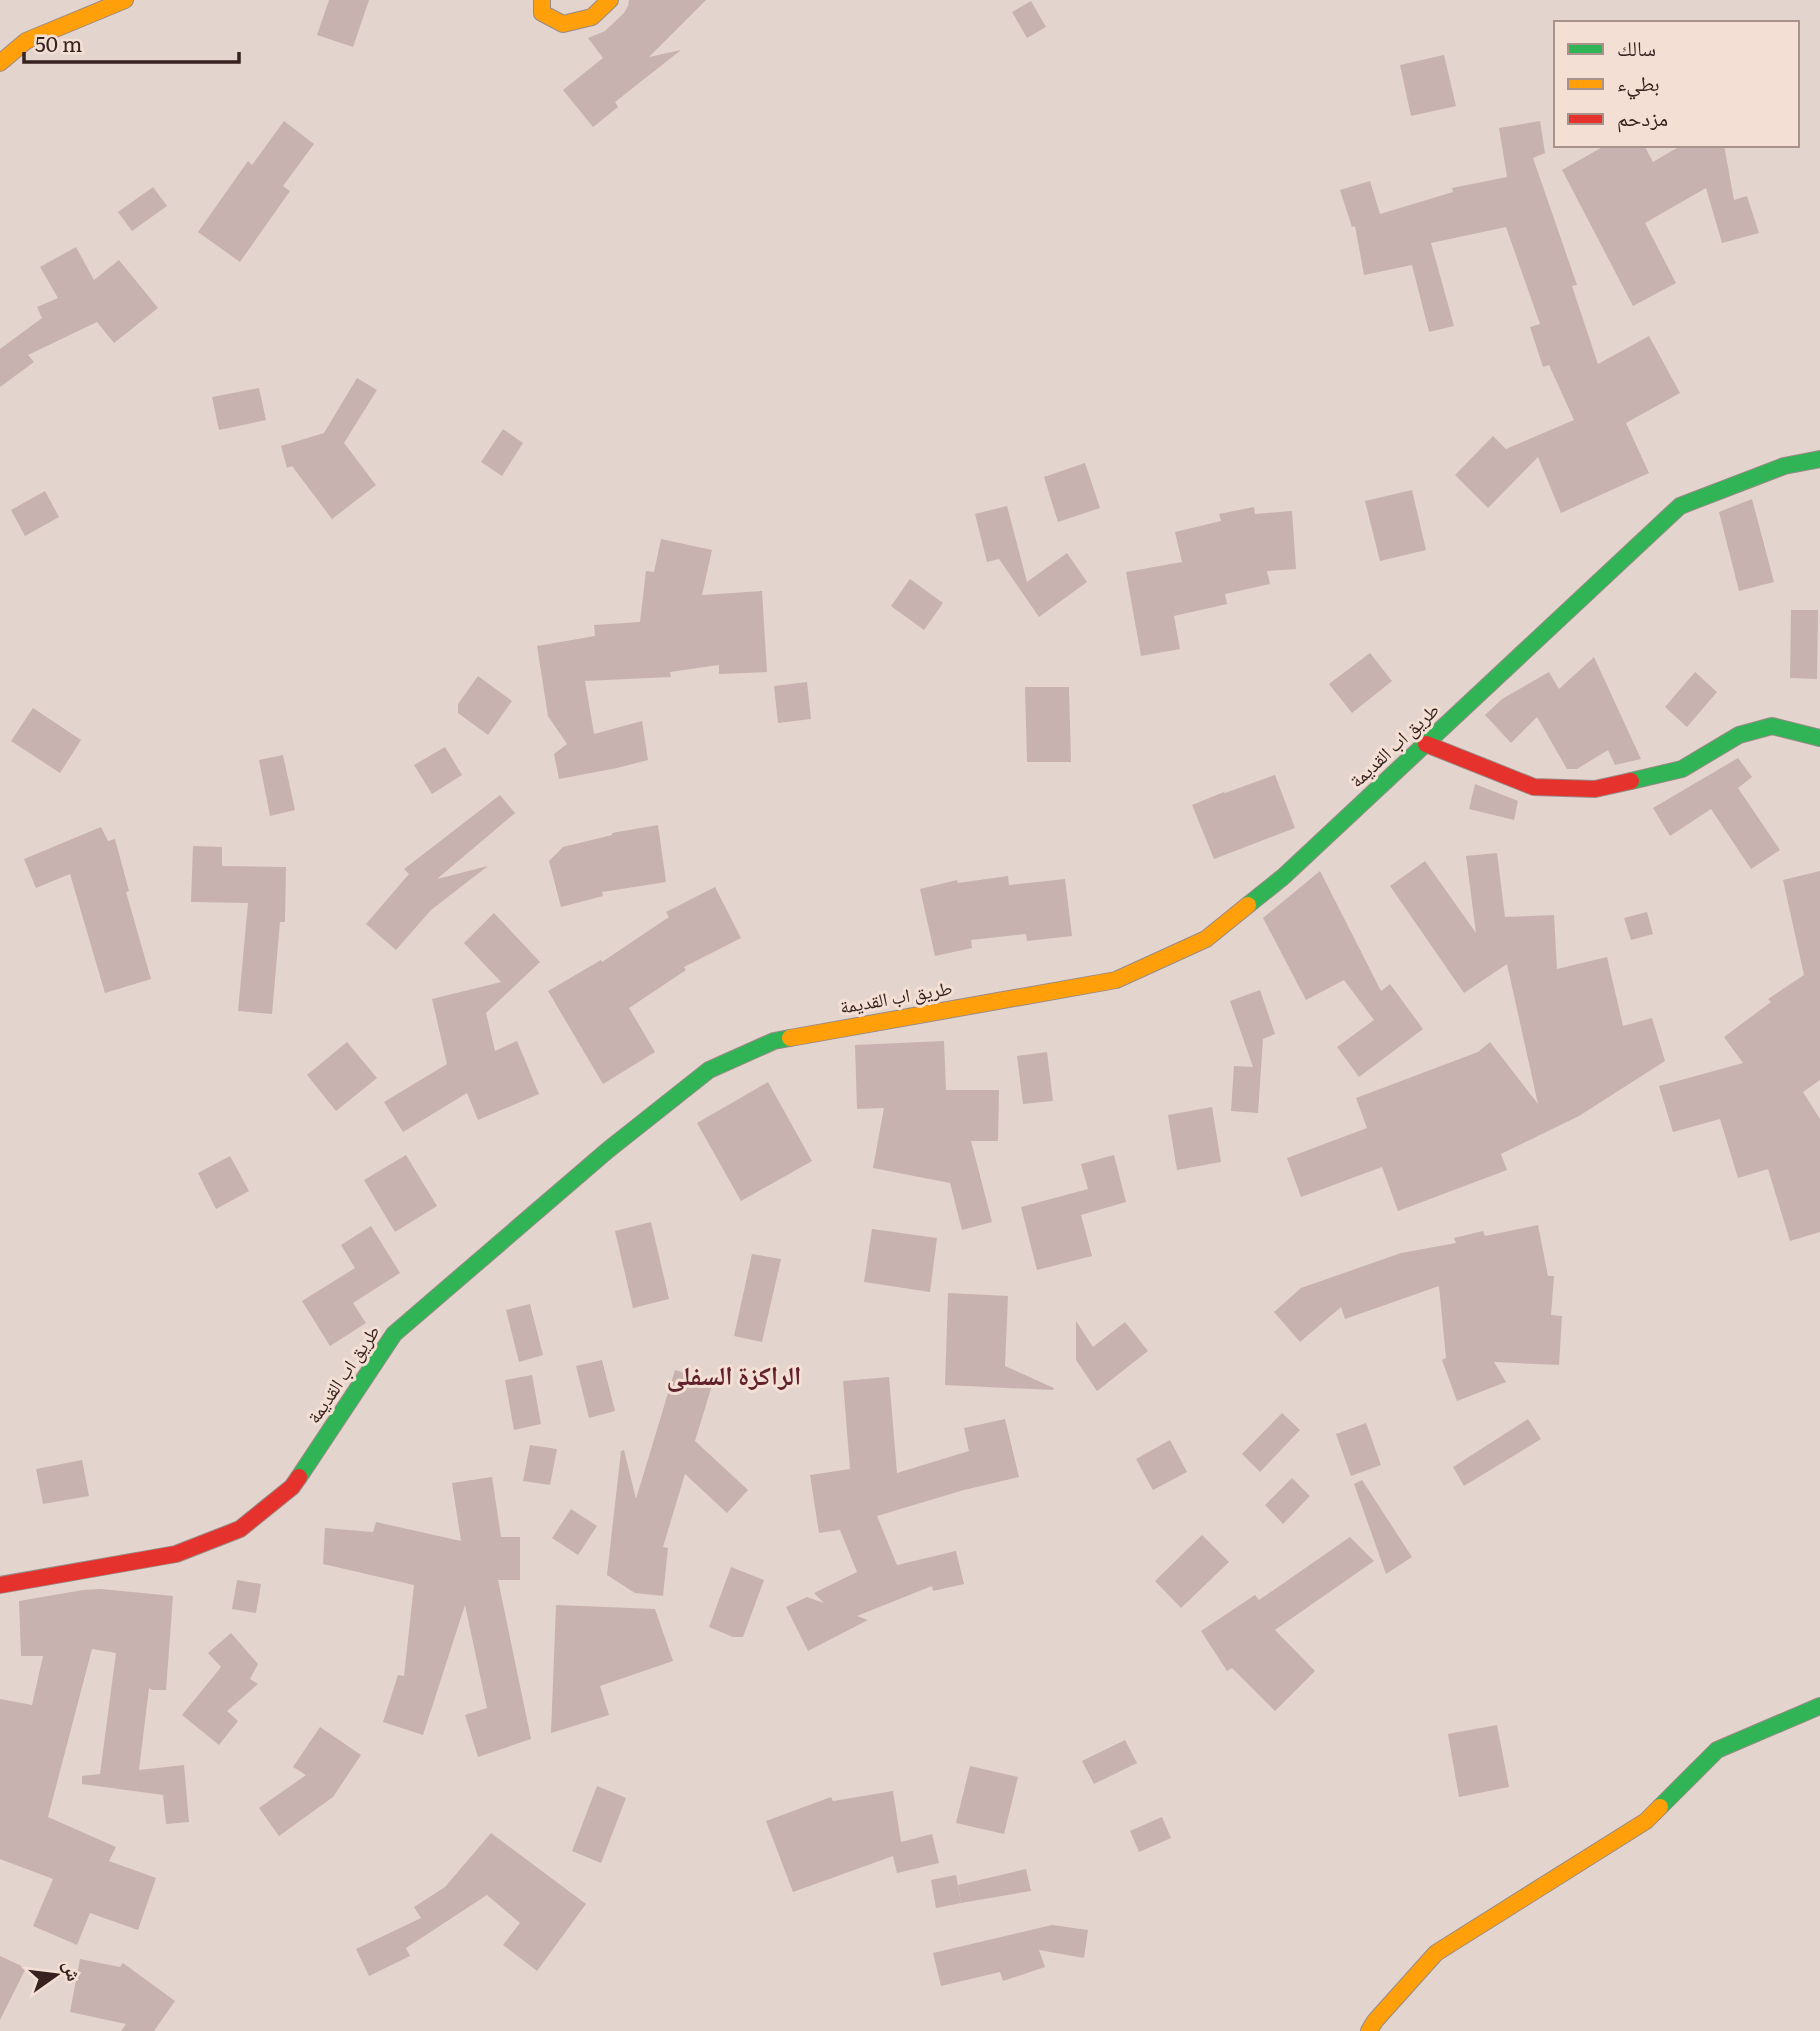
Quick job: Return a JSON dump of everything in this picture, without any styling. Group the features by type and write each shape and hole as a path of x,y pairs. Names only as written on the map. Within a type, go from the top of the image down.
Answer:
{"street":[{"path":"0,63 26,41 125,0"},
{"path":"542,0 542,13 563,24 592,17 610,0"},
{"name":"طريق اب القديمة","path":"0,1585 176,1554 240,1529 292,1487 394,1334 608,1150 709,1070 774,1041 1116,980 1206,939 1283,877 1680,506 1784,466 1820,459"},
{"path":"1426,744 1534,787 1595,789 1682,769 1739,735 1772,726 1820,738"},
{"path":"1369,2031 1436,1953 1646,1821 1717,1750 1820,1706"}],"building":[{"path":"329,0 369,0 353,47 317,35"},
{"path":"629,0 706,0 649,57 681,50 615,102 618,107 593,127 563,90 603,58 588,38 605,31 624,13"},
{"path":"1031,1 1046,27 1027,38 1012,12"},
{"path":"1444,55 1456,106 1411,116 1400,65"},
{"path":"284,121 314,144 283,186 290,191 240,262 198,232 248,161 252,165"},
{"path":"1540,121 1545,153 1533,158 1577,285 1572,286 1598,364 1649,336 1680,393 1626,423 1649,473 1561,513 1538,457 1488,508 1455,475 1493,436 1506,449 1574,420 1549,365 1543,367 1530,327 1540,324 1506,227 1431,243 1454,326 1429,332 1412,265 1364,275 1355,226 1352,227 1340,190 1370,181 1380,214 1453,192 1452,188 1507,177 1499,128"},
{"path":"1602,147 1645,147 1653,162 1679,147 1724,147 1734,200 1747,196 1759,233 1722,243 1706,188 1645,223 1676,283 1633,306 1562,170"},
{"path":"153,187 167,206 132,231 118,212"},
{"path":"76,247 94,280 119,260 158,308 114,343 97,322 28,355 34,362 0,387 0,349 42,318 37,307 58,298 40,267"},
{"path":"357,378 377,390 344,443 376,485 332,519 292,466 287,468 281,446 324,433"},
{"path":"259,388 266,420 219,430 212,397"},
{"path":"503,429 523,443 502,476 481,462"},
{"path":"1085,463 1100,508 1058,522 1044,477"},
{"path":"1412,490 1426,550 1380,561 1365,501"},
{"path":"45,491 59,517 25,536 11,510"},
{"path":"1752,499 1774,582 1739,591 1719,512"},
{"path":"1007,506 1027,582 1067,553 1087,582 1039,617 999,559 987,562 975,514"},
{"path":"1254,507 1255,514 1292,511 1296,569 1267,571 1270,584 1225,594 1227,604 1174,616 1180,649 1141,656 1126,572 1182,562 1175,532 1221,521 1219,514"},
{"path":"661,539 712,550 702,595 762,591 767,672 719,674 719,665 670,672 671,677 585,681 594,734 642,721 648,760 559,779 554,754 567,744 548,716 537,646 595,636 594,625 640,622 646,571 654,572"},
{"path":"910,579 943,603 924,630 891,606"},
{"path":"1791,610 1818,610 1817,679 1790,678"},
{"path":"1370,653 1392,681 1352,713 1329,684"},
{"path":"1594,657 1641,759 1615,765 1608,750 1577,769 1567,769 1537,717 1511,743 1485,715 1502,699 1549,672 1559,689"},
{"path":"1695,672 1717,692 1687,727 1665,707"},
{"path":"478,676 512,701 488,735 458,713 458,704"},
{"path":"807,682 811,719 778,723 774,686"},
{"path":"1025,687 1069,687 1071,762 1027,762"},
{"path":"33,708 81,740 60,773 11,741"},
{"path":"445,747 462,775 432,794 414,765"},
{"path":"283,755 295,810 270,816 259,760"},
{"path":"1738,758 1752,777 1738,788 1780,850 1751,869 1711,809 1670,836 1653,808"},
{"path":"1275,775 1295,828 1214,859 1192,805"},
{"path":"1475,784 1518,801 1514,820 1469,809"},
{"path":"500,795 515,813 437,879 488,866 431,910 396,950 366,924 409,874 404,869"},
{"path":"658,825 666,882 602,892 603,896 561,907 549,861 563,847 612,833"},
{"path":"101,827 108,841 115,839 129,891 126,892 151,979 105,993 70,874 36,888 24,859"},
{"path":"193,846 222,847 222,866 286,867 285,922 280,922 272,1014 238,1011 248,903 191,902"},
{"path":"1497,853 1505,917 1554,915 1557,969 1607,957 1623,1026 1652,1018 1665,1061 1579,1116 1501,1154 1507,1170 1398,1211 1382,1167 1301,1197 1287,1158 1367,1128 1356,1098 1478,1052 1490,1042 1538,1104 1507,964 1464,993 1390,886 1425,861 1476,933 1466,856"},
{"path":"1320,871 1381,991 1390,984 1423,1029 1359,1077 1337,1047 1374,1020 1344,980 1306,1000 1263,918"},
{"path":"1820,871 1820,1080 1803,1092 1820,1119 1820,1232 1790,1241 1768,1169 1738,1178 1720,1119 1673,1132 1659,1086 1743,1063 1724,1037 1771,1002 1768,999 1804,975 1783,880"},
{"path":"1008,876 1009,885 1065,879 1072,936 1027,941 1026,934 971,940 972,948 935,956 920,889 957,880 958,883"},
{"path":"715,887 741,938 684,967 686,970 629,1008 655,1052 603,1084 548,991 601,960 602,962 669,917 666,912"},
{"path":"1647,912 1653,934 1631,940 1624,918"},
{"path":"494,913 540,962 486,1013 495,1051 517,1041 539,1094 478,1120 467,1093 403,1132 384,1102 447,1064 432,999 501,982 464,943"},
{"path":"1260,990 1275,1034 1263,1039 1258,1113 1231,1111 1234,1066 1253,1067 1230,1001"},
{"path":"944,1041 946,1090 999,1090 998,1141 971,1141 992,1222 962,1230 950,1183 873,1168 884,1108 857,1109 855,1045"},
{"path":"347,1042 377,1078 336,1111 307,1075"},
{"path":"1047,1052 1053,1101 1023,1104 1017,1056"},
{"path":"768,1082 812,1161 741,1201 697,1123"},
{"path":"1212,1107 1221,1162 1177,1170 1168,1115"},
{"path":"406,1155 437,1206 395,1232 364,1180"},
{"path":"1114,1155 1126,1202 1081,1215 1092,1256 1037,1270 1021,1207 1088,1189 1081,1164"},
{"path":"230,1156 249,1191 216,1209 198,1173"},
{"path":"651,1222 669,1299 633,1308 615,1231"},
{"path":"1538,1225 1548,1276 1554,1276 1551,1315 1562,1316 1559,1365 1494,1362 1506,1382 1457,1401 1442,1360 1446,1358 1439,1286 1345,1319 1341,1307 1300,1342 1274,1312 1301,1288 1401,1253 1456,1243 1454,1238 1483,1231 1485,1236"},
{"path":"371,1226 400,1273 353,1303 366,1323 330,1346 302,1301 355,1268 341,1245"},
{"path":"872,1229 937,1238 930,1292 864,1282"},
{"path":"752,1254 781,1259 762,1342 734,1336"},
{"path":"948,1293 1008,1296 1005,1366 1054,1388 1053,1390 945,1385"},
{"path":"530,1304 543,1355 519,1362 506,1310"},
{"path":"1076,1321 1093,1347 1125,1322 1148,1351 1097,1391 1076,1360"},
{"path":"602,1360 615,1411 589,1418 576,1366"},
{"path":"675,1370 713,1382 695,1441 748,1490 727,1513 685,1474 663,1547 668,1548 663,1596 635,1593 607,1575 621,1451 624,1450 636,1499"},
{"path":"532,1375 541,1424 514,1430 505,1380"},
{"path":"889,1377 897,1473 969,1451 964,1428 1005,1419 1019,1477 877,1516 897,1565 956,1551 964,1584 933,1591 932,1586 857,1616 868,1620 808,1651 786,1607 807,1597 824,1603 814,1593 857,1572 840,1530 819,1533 810,1475 850,1469 843,1381"},
{"path":"1282,1413 1300,1430 1260,1472 1242,1454"},
{"path":"1528,1419 1541,1439 1464,1486 1453,1467"},
{"path":"1366,1423 1381,1465 1351,1476 1336,1434"},
{"path":"1170,1440 1187,1472 1153,1490 1136,1459"},
{"path":"530,1445 557,1449 550,1485 523,1481"},
{"path":"82,1460 89,1496 43,1504 36,1469"},
{"path":"492,1477 501,1537 520,1537 520,1580 498,1580 531,1739 478,1757 465,1715 487,1708 465,1605 423,1735 383,1722 398,1675 404,1676 414,1585 323,1564 325,1528 373,1532 376,1522 461,1541 452,1483"},
{"path":"1292,1478 1310,1496 1283,1524 1265,1505"},
{"path":"1362,1480 1412,1557 1386,1574 1354,1484"},
{"path":"571,1509 597,1526 578,1555 552,1538"},
{"path":"1202,1535 1229,1562 1181,1608 1155,1581"},
{"path":"1350,1537 1374,1561 1275,1630 1315,1671 1275,1711 1232,1668 1227,1671 1201,1631 1255,1595 1259,1600"},
{"path":"731,1567 764,1580 743,1637 733,1637 709,1627"},
{"path":"237,1580 261,1584 256,1613 232,1609"},
{"path":"101,1589 173,1596 166,1690 149,1688 139,1770 184,1765 189,1822 166,1824 163,1795 82,1784 82,1776 100,1774 116,1653 92,1649 48,1817 116,1847 109,1861 156,1878 138,1930 90,1913 77,1945 33,1926 53,1879 0,1859 0,1699 32,1705 43,1656 21,1656 19,1601"},
{"path":"556,1605 655,1609 673,1661 600,1686 609,1715 551,1733"},
{"path":"231,1633 258,1664 250,1679 258,1684 227,1711 238,1721 219,1745 182,1715 221,1667 208,1653"},
{"path":"1497,1725 1509,1787 1459,1797 1448,1734"},
{"path":"320,1727 361,1755 333,1797 279,1836 259,1808 306,1775 293,1767"},
{"path":"1125,1740 1137,1763 1094,1784 1082,1761"},
{"path":"970,1766 1018,1777 1004,1834 956,1823"},
{"path":"597,1786 626,1798 601,1863 572,1851"},
{"path":"893,1791 901,1842 932,1834 939,1863 897,1873 893,1856 793,1892 766,1821 831,1797 833,1801"},
{"path":"1162,1817 1171,1838 1139,1852 1130,1831"},
{"path":"491,1833 586,1904 537,1971 503,1945 520,1923 487,1895 406,1948 410,1956 369,1976 356,1949 421,1918 414,1907 445,1887"},
{"path":"1026,1869 1031,1891 961,1903 958,1885"},
{"path":"956,1875 961,1903 936,1908 931,1880"},
{"path":"1052,1925 1088,1930 1084,1958 1039,1950 1045,1967 1003,1981 1000,1972 941,1986 933,1953"},
{"path":"0,1956 26,1968 0,2020"},
{"path":"80,1959 120,1967 123,1963 175,2001 154,2031 121,2031 126,2024 70,2012"}],"traffic: fast":[{"path":"1248,905 1283,877 1680,506 1784,466 1820,459"},
{"path":"1631,781 1682,769 1739,735 1772,726 1820,738"},
{"path":"299,1477 394,1334 608,1150 709,1070 774,1041 790,1038"},
{"path":"1660,1807 1717,1750 1820,1706"}],"traffic: slow":[{"path":"0,63 26,41 125,0"},
{"path":"542,0 542,13 563,24 592,17 610,0"},
{"path":"790,1038 1116,980 1206,939 1248,905"},
{"path":"1369,2031 1436,1953 1646,1821 1660,1807"}],"traffic: jam":[{"path":"1426,744 1534,787 1595,789 1631,781"},
{"path":"0,1585 176,1554 240,1529 292,1487 299,1477"}],"district":[{"name":"الراكزة السفلى","path":"734,1376"}]}
